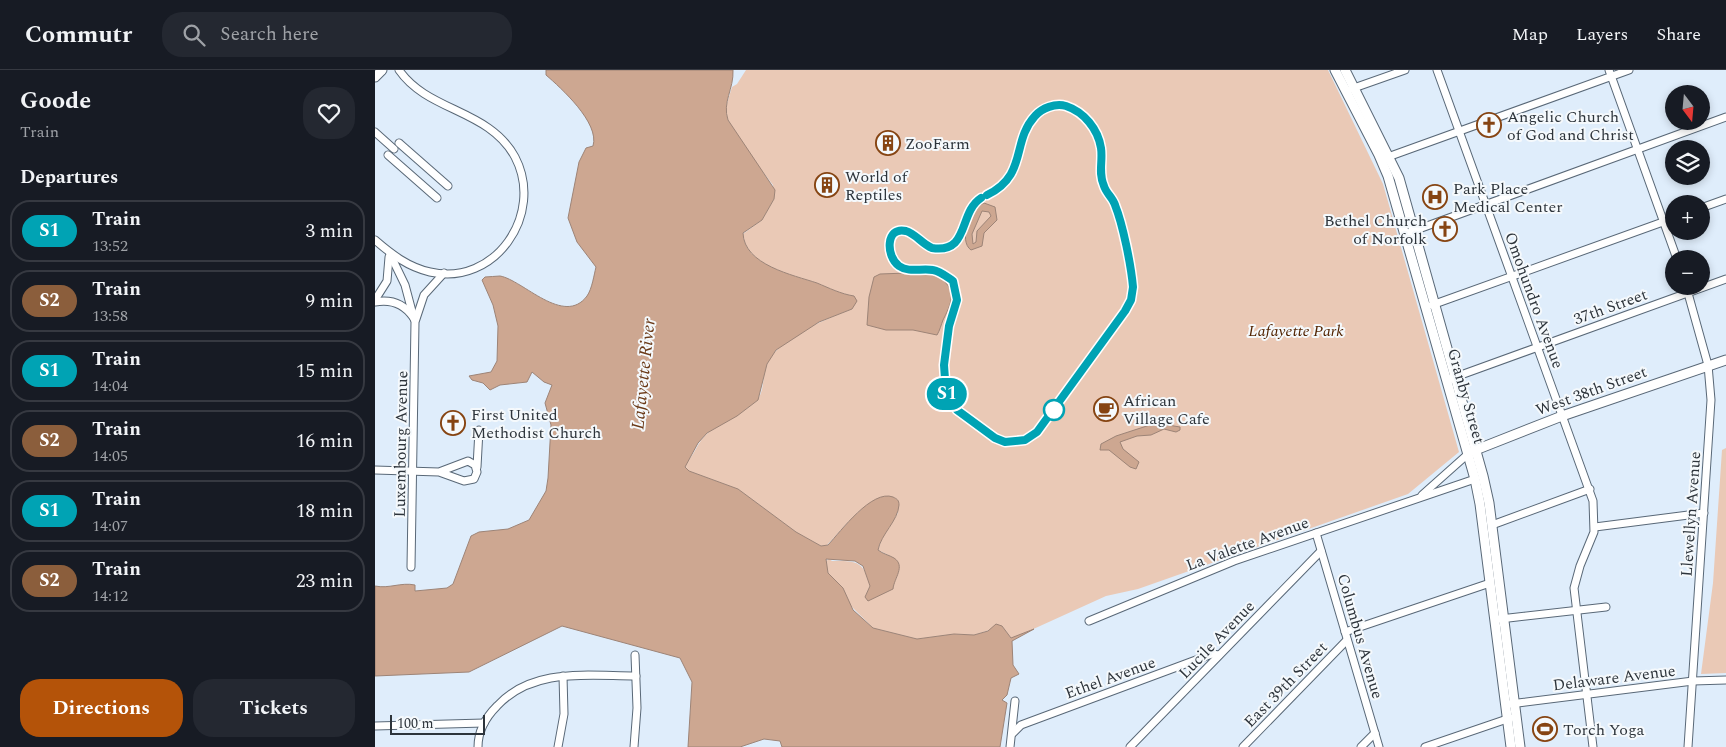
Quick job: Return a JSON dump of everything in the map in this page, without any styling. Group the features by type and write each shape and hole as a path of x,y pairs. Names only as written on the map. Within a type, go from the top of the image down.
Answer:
{"main road":[{"path":"375,77 382,70"},
{"name":"Granby Street","path":"1335,70 1350,90 1385,158 1399,178 1426,306 1452,378"},
{"name":"Granby Street","path":"1345,70 1350,90"},
{"name":"Granby Street","path":"1409,232 1435,303 1452,378 1472,451 1488,494 1499,619 1512,718 1520,747"},
{"name":"West 38th Street","path":"1472,451 1563,416 1726,360"},
{"name":"Granby Street","path":"1472,451 1490,583 1499,619"},
{"name":"Granby Street","path":"1511,747 1512,718"}],"street":[{"path":"375,240 389,252 418,268 444,273 460,272 479,267 495,257 509,242 523,211 523,178 511,150 496,132 482,122 418,91 399,70"},
{"path":"1350,90 1405,70"},
{"name":"Omohundro Avenue","path":"1437,70 1589,489 1595,527 1575,580 1575,610 1593,747"},
{"path":"1385,158 1610,73 1629,70"},
{"path":"1610,73 1674,250"},
{"path":"1409,232 1726,117"},
{"path":"375,132 448,186"},
{"path":"388,155 437,198"},
{"path":"1710,205 1726,199"},
{"path":"1426,306 1663,221"},
{"path":"375,301 387,281 389,252"},
{"name":"Luxembourg Avenue","path":"389,252 405,286 415,322 411,566"},
{"name":"Luxembourg Avenue","path":"415,322 424,295 444,273"},
{"name":"37th Street","path":"1710,283 1726,279"},
{"name":"37th Street","path":"1452,378 1672,295"},
{"name":"Llewellyn Avenue","path":"1688,747 1711,400 1708,365 1690,295"},
{"path":"375,301 388,301 402,306 415,322"},
{"path":"375,470 439,472 467,482 474,479 477,468 479,430"},
{"name":"La Valette Avenue","path":"1418,498 1472,451"},
{"path":"439,472 465,461 472,462 477,468"},
{"name":"La Valette Avenue","path":"1089,621 1234,561 1475,479"},
{"path":"1492,525 1589,489"},
{"path":"1595,527 1704,513"},
{"name":"Columbus Avenue","path":"1316,533 1379,747"},
{"name":"Lucile Avenue","path":"1130,747 1321,551"},
{"name":"East 39th Street","path":"1243,747 1346,636 1490,583"},
{"path":"1499,619 1606,607"},
{"name":"Ethel Avenue","path":"1013,733 1021,725 1212,654 1219,655"},
{"path":"633,747 637,725 635,655"},
{"path":"479,747 484,723 503,699 518,688 543,678 563,676 636,676"},
{"path":"558,747 564,714 563,676"},
{"name":"Delaware Avenue","path":"1510,704 1693,681 1726,680"},
{"path":"1010,747 1015,701"},
{"path":"1425,747 1512,718"},
{"path":"375,726 484,723"},
{"path":"1361,747 1375,733"}],"green space":[{"name":"Lafayette Park","path":"746,70 1328,70 1383,184 1459,452 1408,494 1138,589 1106,596 1018,636 1011,638 1002,626 974,635 954,634 917,639 873,628 848,603 843,588 828,573 825,562 829,559 832,561 847,561 861,567 868,577 870,586 865,597 892,557 878,550 882,538 898,513 897,499 887,497 868,505 850,520 827,545 821,546 796,532 738,489 689,471 684,465 705,436 749,407 759,397 767,364 781,346 804,330 852,309 854,296 772,267 752,254 746,245 743,234 762,220 774,199 773,185 746,150 728,120 725,110 732,87 737,84"},
{"path":"1726,448 1726,673 1701,674 1713,583 1722,450"}],"water":[{"name":"Lafayette River","path":"546,70 733,70 726,107 728,120 775,190 774,199 762,220 743,233 745,244 761,261 771,267 854,296 857,301 852,309 819,322 776,350 767,364 758,400 737,416 707,433 698,443 685,467 689,471 738,489 796,532 821,546 828,545 858,513 876,499 885,496 897,499 899,503 896,517 882,538 878,550 894,558 899,565 893,589 868,601 865,597 870,586 863,566 855,561 826,559 828,573 843,588 853,610 873,628 917,639 954,634 974,635 988,631 996,624 1002,626 1011,638 1034,629 1012,641 1013,665 1019,674 1011,678 1007,695 1002,700 1007,703 1000,747 782,747 780,741 764,739 740,747 688,747 692,682 680,658 562,626 469,672 375,676 375,586 385,587 410,584 415,585 415,591 447,588 453,584 471,536 479,532 508,529 529,520 546,491 551,425 545,403 552,385 544,382 532,372 527,382 500,385 490,390 483,383 472,380 469,376 491,372 497,361 498,326 493,305 482,280 485,277 500,276 509,279 543,299 567,307 578,304 587,296 593,282 596,267 577,242 568,218 579,162 586,148 593,146 594,137 591,127 578,107 546,75"},
{"path":"984,203 995,207 997,220 984,233 982,246 971,250 967,246 966,240 967,225 974,211","holes":["982,211 989,212 991,216 977,231 976,242 973,244 972,234"]},
{"path":"933,272 946,283 951,293 950,305 937,335 913,330 886,330 867,325 869,297 874,277 880,274"},
{"path":"1156,423 1180,427 1180,430 1176,432 1164,429 1151,435 1137,436 1120,442 1123,449 1139,462 1136,469 1130,467 1109,450 1100,450 1101,444 1116,436"}],"railway":[{"path":"1021,147 1015,167 1005,183 994,192 974,203 969,209 955,243 949,247 934,249 910,234 899,231 890,239 890,250 892,258 896,263 907,268 935,271 953,281 956,298 946,341 943,367 947,390 952,401 961,412 988,434 1009,443 1024,441 1037,432 1125,311 1131,300 1133,287 1129,257 1121,223 1114,202 1102,181 1101,148 1096,132 1078,112 1071,108 1055,106 1044,109 1036,115 1026,133"}],"train":[{"name":"S1","path":"981,198 973,204 960,237 951,246 941,249 932,248 912,234 899,231 893,233 889,249 895,263 901,268 914,271 933,270 953,281 957,300 949,326 943,373 946,393 957,410 972,422 995,438 1005,442 1017,443 1032,437 1056,407 1125,311 1131,300 1133,287 1117,209 1104,186 1101,176 1101,148 1096,131 1080,113 1059,105 1044,108 1035,115 1027,129 1009,179 987,195"}],"place":[{"name":"Angelic Church of God and Christ","path":"1489,125"},
{"name":"ZooFarm","path":"888,143"},
{"name":"World of Reptiles","path":"827,185"},
{"name":"Park Place Medical Center","path":"1435,197"},
{"name":"Bethel Church of Norfolk","path":"1445,229"},
{"name":"African Village Cafe","path":"1106,409"},
{"name":"First United Methodist Church","path":"453,423"},
{"name":"Torch Yoga","path":"1545,729"}]}
